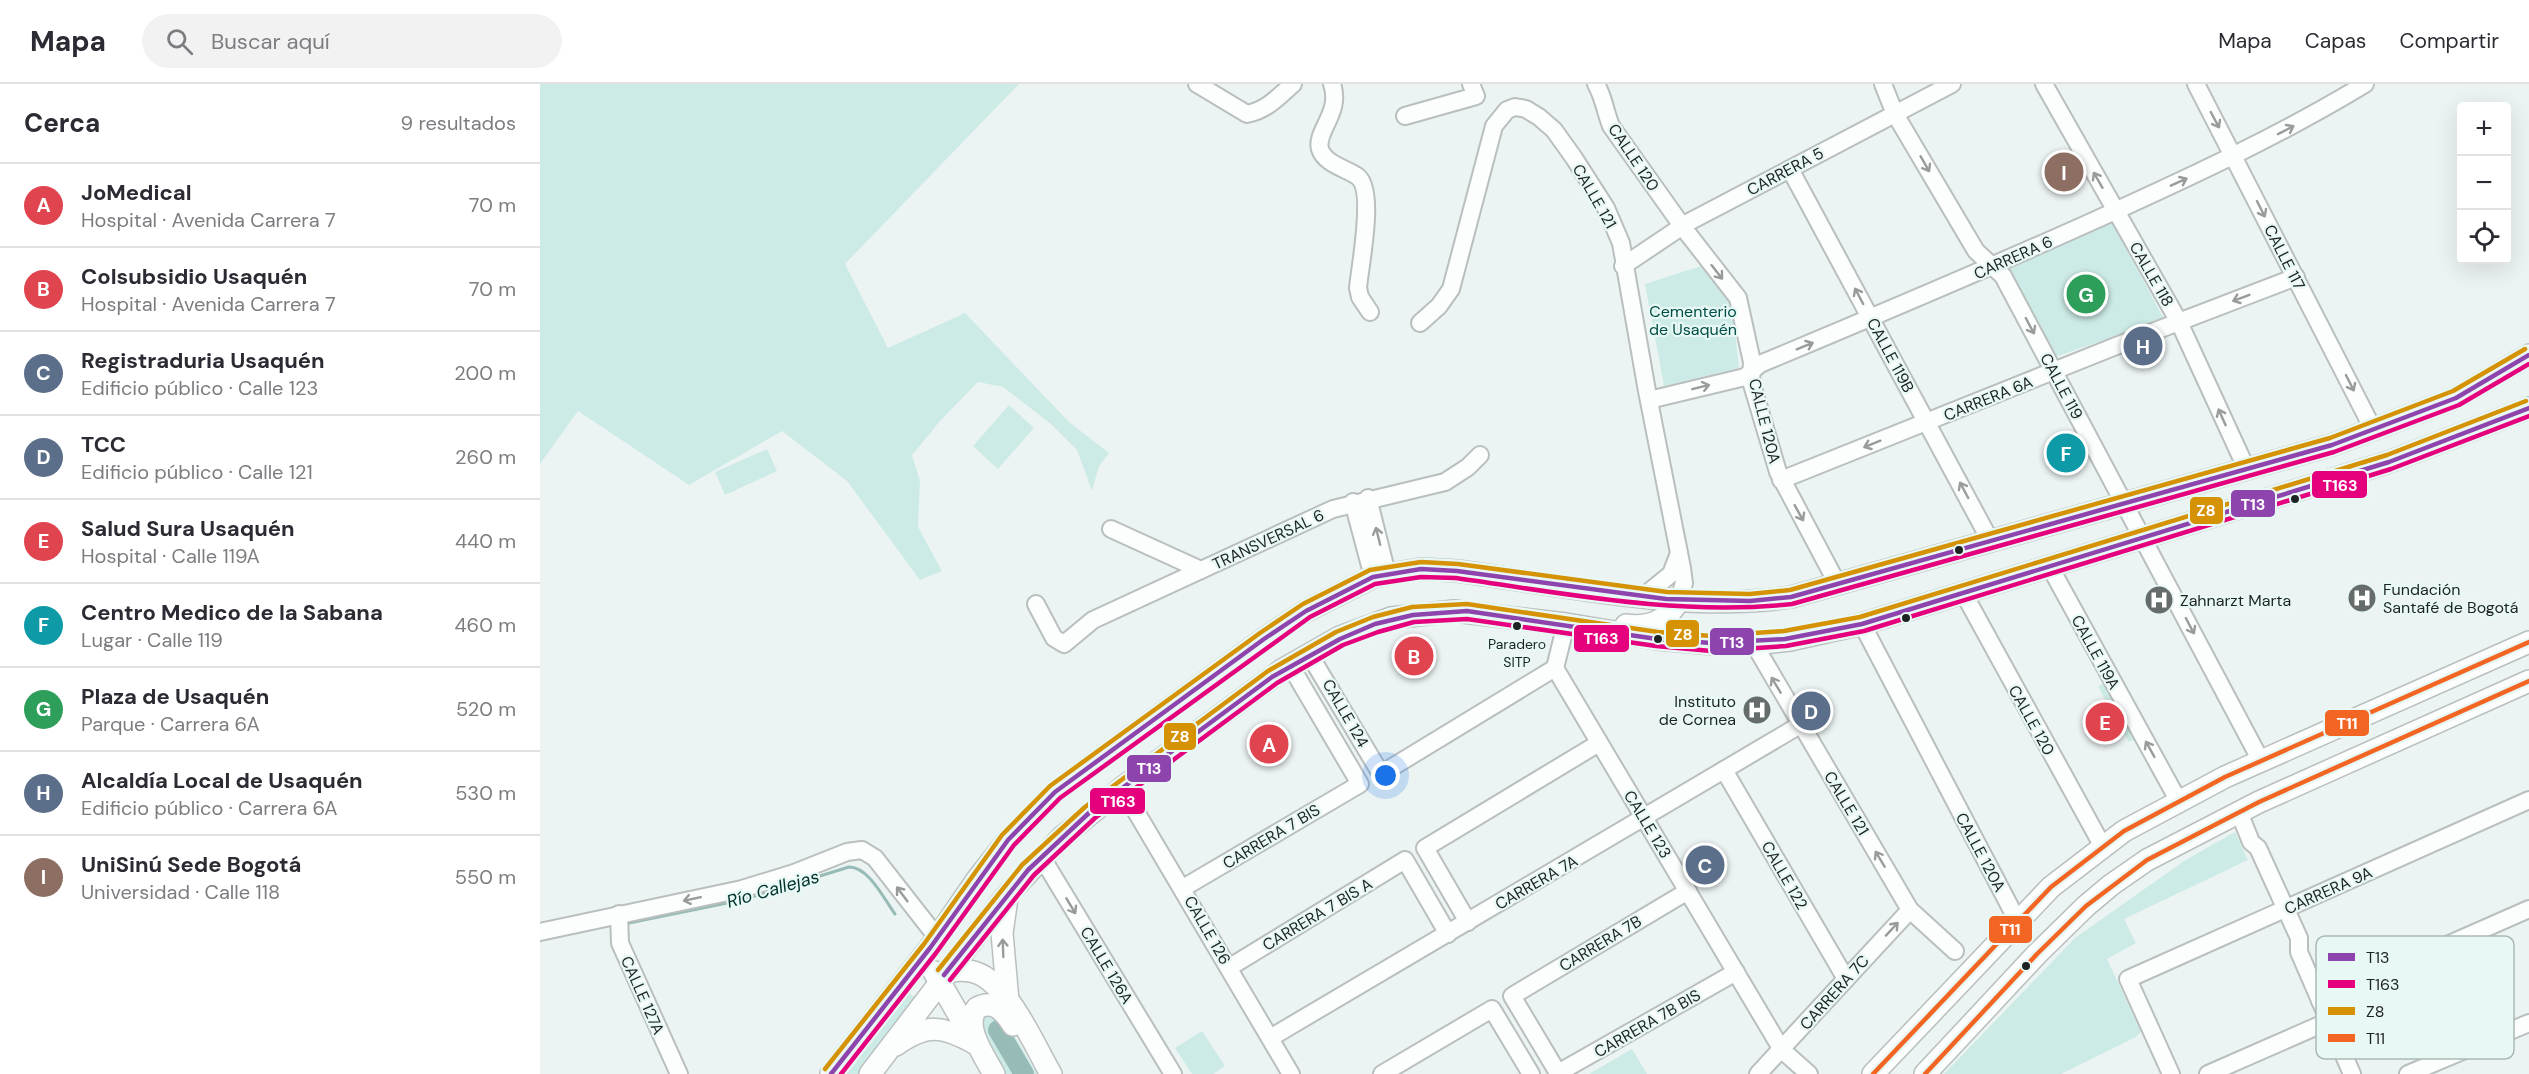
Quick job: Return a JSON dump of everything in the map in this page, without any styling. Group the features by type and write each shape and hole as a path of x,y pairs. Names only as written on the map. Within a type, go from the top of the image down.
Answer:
{"main road":[{"path":"831,1074 1008,840 1055,792 1291,621 1380,575 1422,569 1457,571 1644,596 1707,602 1767,601 1838,585 2247,470 2374,430 2456,398 2529,355"},
{"path":"870,1074 940,976 1041,856 1122,788 1290,665 1369,625 1415,614 1454,610 1566,624 1657,639 1754,644 1791,640 1862,624 1964,594 2378,465 2529,408"},
{"path":"2503,419 2529,415"},
{"path":"1533,620 1578,620 1643,627 1661,620 1679,599"},
{"path":"1873,1074 2017,920 2051,887 2102,845 2178,800 2529,642"},
{"path":"1925,1074 2037,954 2111,885 2147,860 2242,811 2529,681"},
{"path":"1007,895 1002,933 1009,1001"},
{"path":"933,942 940,976 975,1044 994,1074"},
{"path":"905,979 971,971 983,975 995,984 1009,1001 1051,1074"},
{"path":"994,1074 971,1024 974,1012 986,1005 1002,1009 1007,1015 1043,1074"},
{"path":"888,1050 914,1033 934,1029 954,1032 975,1044"}],"street":[{"path":"1197,84 1247,114 1260,111 1270,105 1293,84"},
{"path":"1332,84 1333,114 1319,141 1321,151 1326,158 1359,177 1364,185 1367,202 1358,288 1360,297 1370,312"},
{"name":"CALLE 120","path":"1596,84 1604,98 1611,126 1682,225"},
{"name":"CALLE 119","path":"1883,84 1895,114 1976,251 2002,276 2126,503 2261,761"},
{"name":"CARRERA 5","path":"1623,266 1682,225 1952,84"},
{"name":"CALLE 118","path":"2044,84 2179,322 2247,470"},
{"name":"CALLE 117","path":"2196,84 2374,430"},
{"name":"CARRERA 6","path":"1649,400 1745,377 1760,364 1992,267 2234,157 2303,122 2365,84"},
{"path":"1405,116 1473,90"},
{"name":"CALLE 121","path":"1420,323 1439,306 1451,289 1494,126 1506,110 1515,107 1526,109 1554,130 1574,158 1606,208 1621,243 1623,266 1684,583 1679,599"},
{"name":"CALLE 119B","path":"1790,169 1991,542"},
{"name":"CALLE 120A","path":"1682,225 1738,298 1752,370 1752,381 1781,480 1838,585"},
{"name":"CARRERA 6A","path":"1781,480 2296,277"},
{"name":"TRANSVERSAL 6","path":"1036,604 1054,638 1064,644 1093,621 1309,518 1361,500 1445,482 1468,467 1480,455"},
{"path":"1361,500 1380,575"},
{"path":"1111,529 1201,570"},
{"path":"1644,596 1671,574 1679,553"},
{"name":"CALLE 119A","path":"2050,567 2178,800"},
{"name":"CALLE 120","path":"1964,594 2102,845"},
{"path":"1555,668 1566,624"},
{"name":"CALLE 120A","path":"1862,624 2017,920"},
{"name":"CALLE 121","path":"1754,644 1910,910 1955,951"},
{"name":"CALLE 124","path":"1309,654 1381,774 1555,668"},
{"name":"CALLE 124","path":"1290,665 1360,784"},
{"name":"CALLE 123","path":"1555,668 1782,1050 1809,1074"},
{"name":"CARRERA 7A","path":"1270,1038 1800,725"},
{"path":"1468,922 1425,848 1599,743"},
{"name":"CALLE 122","path":"1724,770 1846,979"},
{"name":"CARRERA 7 BIS","path":"1183,888 1360,784"},
{"name":"CALLE 126","path":"1122,788 1230,967 1291,1074"},
{"name":"CARRERA 9A","path":"2171,1074 2128,980 2529,800"},
{"path":"2242,811 2251,842 2258,848 2299,938 2307,947 2316,973"},
{"path":"540,932 742,889 794,873 853,850 868,852 933,942"},
{"name":"CALLE 126A","path":"1041,856 1173,1074"},
{"name":"CARRERA 7 BIS A","path":"1230,967 1405,860 1448,933"},
{"name":"CARRERA 7B","path":"1558,1073 1512,996 1688,891"},
{"path":"2468,936 2529,909"},
{"name":"CARRERA 7C","path":"1758,1074 1910,910"},
{"name":"CALLE 127A","path":"620,914 620,943 679,1074"},
{"name":"CARRERA 7B BIS","path":"1558,1073 1736,972"},
{"path":"1382,1074 1492,1008 1531,1074"},
{"path":"2514,1029 2529,1023"},
{"path":"2208,1074 2316,1026"},
{"path":"2347,1059 2352,1074"},
{"path":"2354,1059 2362,1074"},
{"path":"2408,1074 2444,1059"}],"green space":[{"path":"540,84 1019,84 845,264 888,348 965,313 1069,422 1109,453 1099,466 1092,491 1077,450 1051,424 1003,387 978,382 940,421 912,455 920,481 918,527 942,571 920,580 847,481 782,431 689,485 578,411 540,464"},
{"path":"2111,221 2164,319 2055,357 2007,270"},
{"name":"Cementerio de Usaquén","path":"1704,265 1732,306 1739,368 1664,386 1645,284"},
{"path":"1009,405 1034,428 998,469 973,446"},
{"path":"767,449 777,471 725,495 715,472"},
{"path":"2103,684 2116,706 2110,709 2098,686"},
{"path":"2121,716 2134,740 2129,742 2116,718"},
{"path":"2235,832 2248,860 2124,919 2136,943 2107,959 2141,1032 2136,1037 2061,1074 1944,1074 2075,938 2184,861"},
{"path":"907,991 917,999 860,1074 840,1074"},
{"path":"985,1008 1013,1033 1037,1074 1000,1074 978,1028"},
{"path":"1202,1031 1225,1066 1213,1074 1192,1074 1175,1048"},
{"path":"1632,1049 1647,1074 1589,1074"}],"waterway":[{"name":"Río Callejas","path":"629,923 742,900 849,867 856,868 869,878 895,914"},
{"name":"Río Callejas","path":"998,1030 1024,1074"}],"transit line":[{"name":"Z8","path":"825,1069 924,944 1002,835 1050,786 1260,633 1303,604 1370,570 1421,562 1458,564 1667,592 1750,594 1790,590 2330,438 2453,391 2525,349"},
{"name":"T13","path":"831,1074 930,948 1008,840 1055,792 1264,639 1306,611 1373,577 1421,569 1457,571 1666,599 1750,601 1791,597 2332,445 2456,398 2529,355"},
{"name":"T163","path":"841,1074 936,953 1014,845 1060,798 1310,617 1375,584 1421,577 1456,578 1666,605 1750,607 1792,604 2334,452 2459,405 2529,364"},
{"name":"Z8","path":"938,970 1022,865 1085,807 1268,671 1336,632 1373,617 1412,607 1467,604 1658,632 1711,636 1784,631 1860,617 2387,455 2526,401"},
{"name":"T13","path":"944,975 1028,870 1090,812 1272,677 1340,639 1375,624 1413,615 1467,611 1657,639 1711,643 1785,639 1862,624 2389,462 2529,408"},
{"name":"T163","path":"950,980 1034,875 1095,818 1277,683 1343,645 1378,632 1414,622 1467,619 1656,646 1711,651 1786,646 1864,631 2391,469 2529,416"},
{"name":"T11","path":"1873,1074 2051,887 2124,831 2225,777 2529,642"},
{"name":"T11","path":"1925,1074 2037,954 2086,906 2147,860 2259,802 2529,681"}],"place":[{"name":"UniSinú Sede Bogotá","path":"2064,172"},
{"name":"Plaza de Usaquén","path":"2086,294"},
{"name":"Alcaldía Local de Usaquén","path":"2143,346"},
{"name":"Centro Medico de la Sabana","path":"2066,453"},
{"name":"Fundación Santafé de Bogotá","path":"2362,598"},
{"name":"Zahnarzt Marta","path":"2159,600"},
{"name":"Paradero SITP","path":"1517,626"},
{"name":"Colsubsidio Usaquén","path":"1414,656"},
{"name":"Instituto de Cornea","path":"1757,710"},
{"name":"TCC","path":"1811,711"},
{"name":"Salud Sura Usaquén","path":"2105,722"},
{"name":"JoMedical","path":"1269,744"},
{"name":"Registraduria Usaquén","path":"1705,865"}]}
